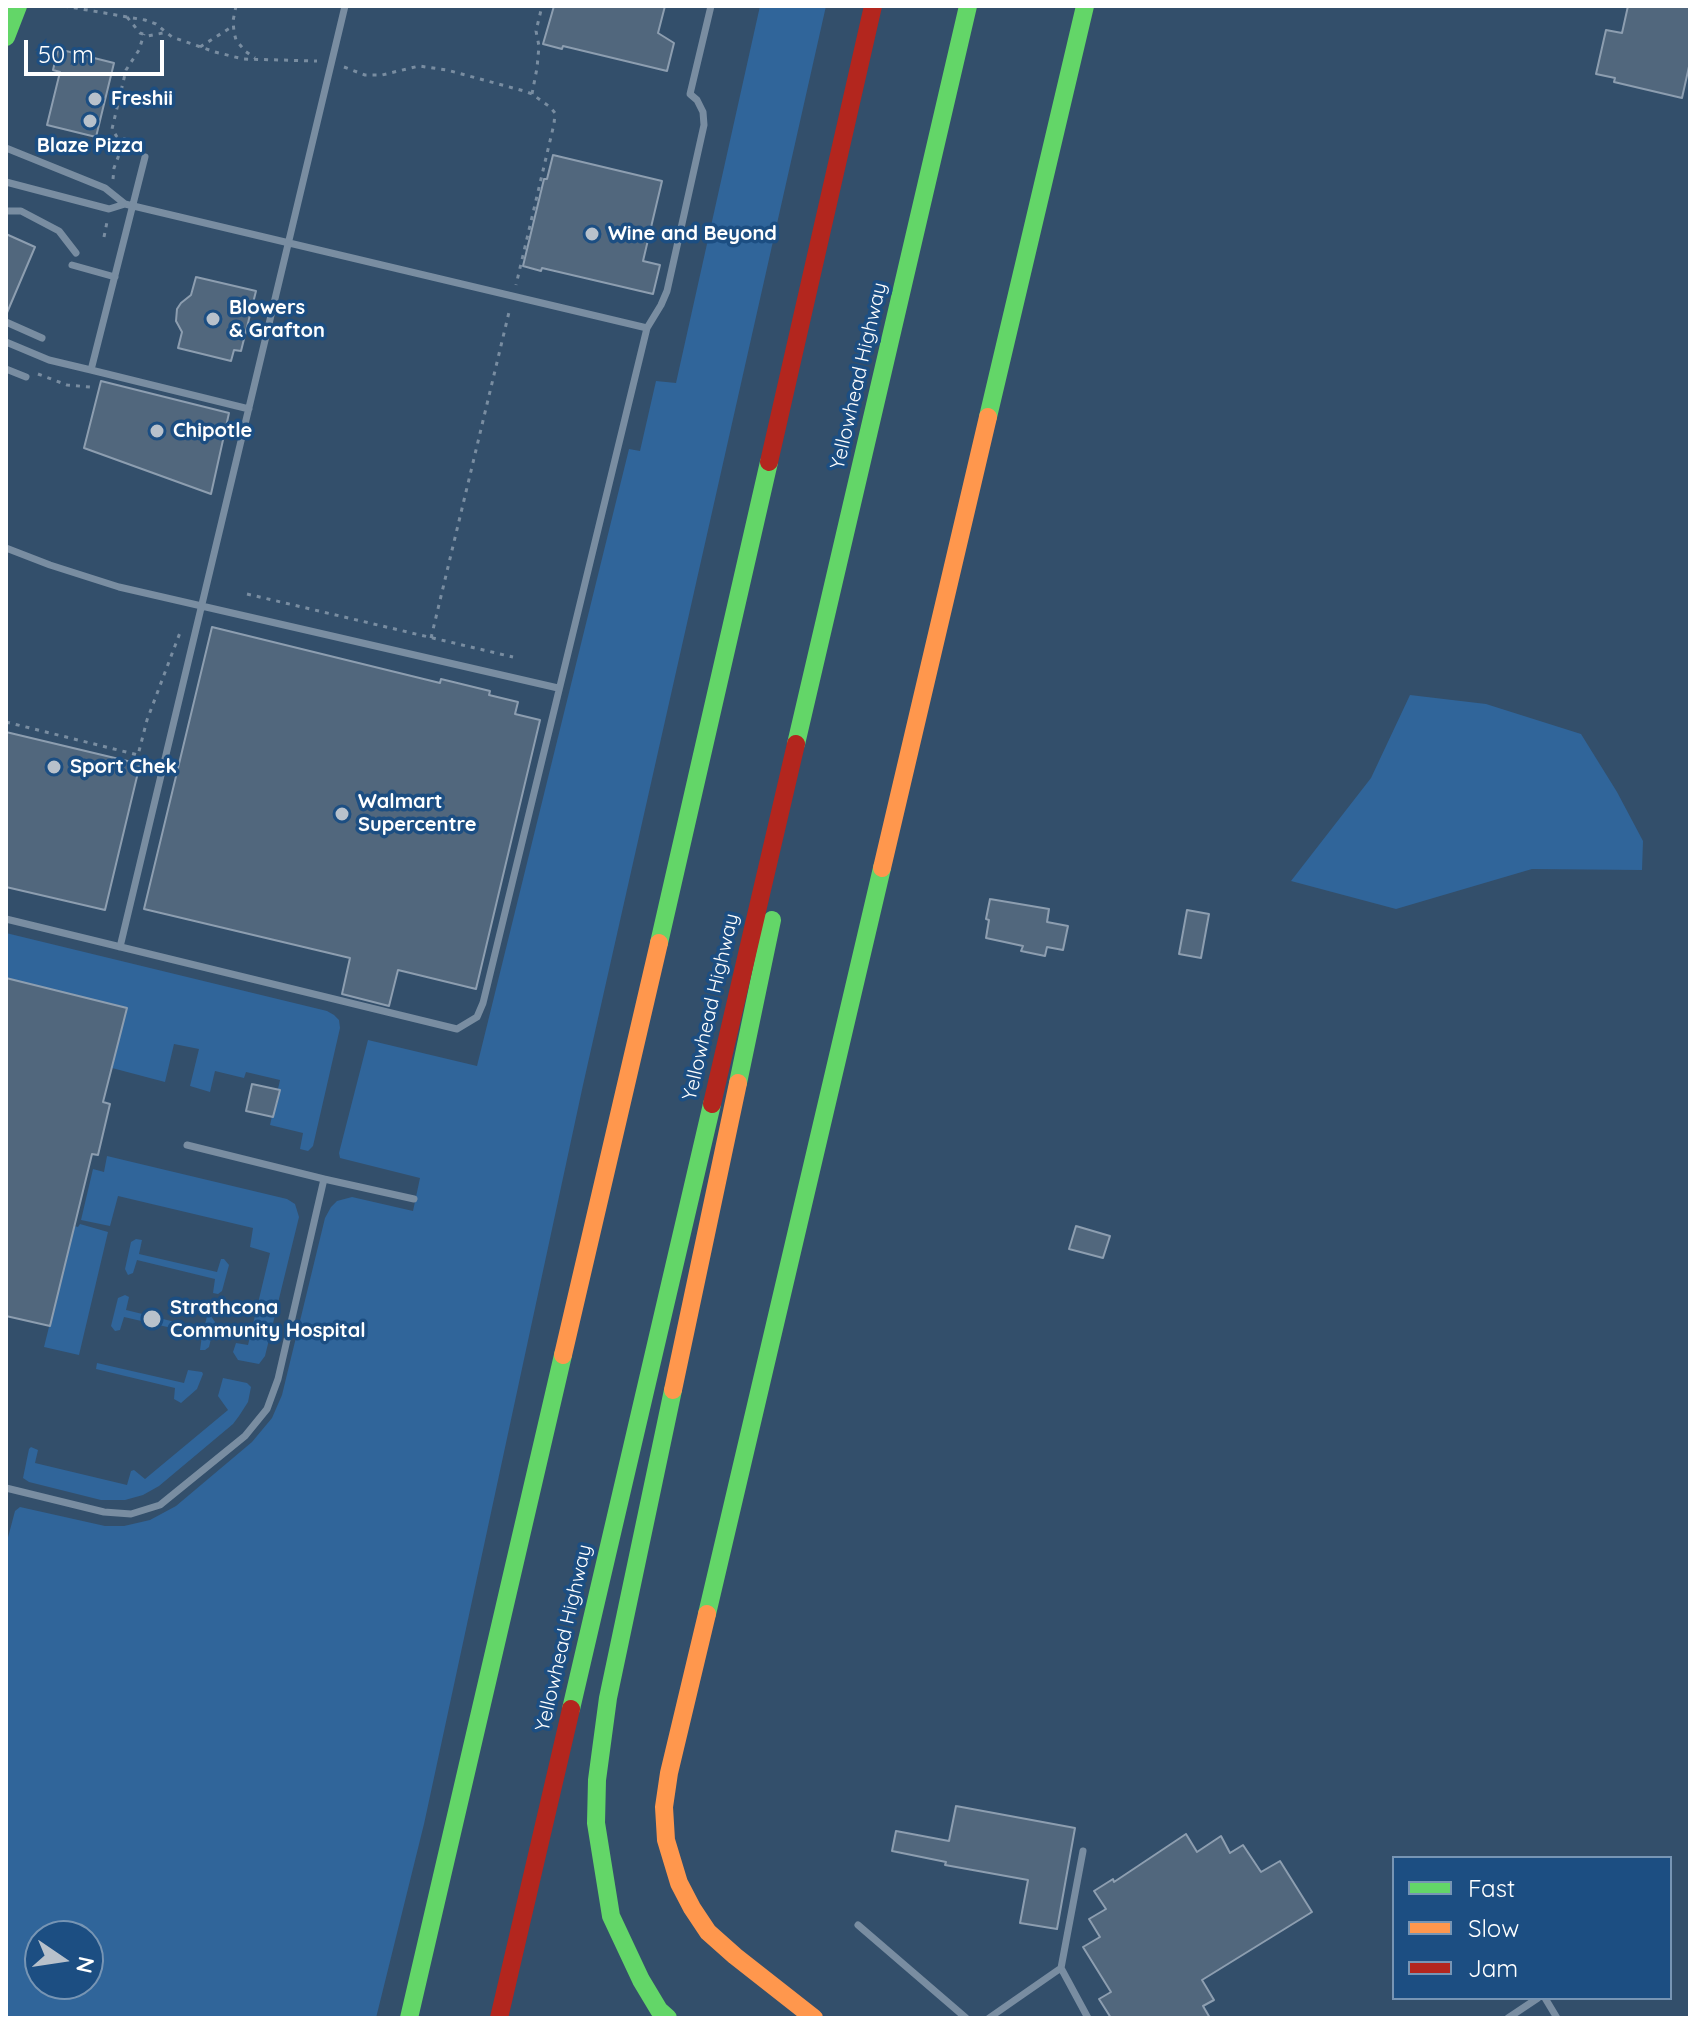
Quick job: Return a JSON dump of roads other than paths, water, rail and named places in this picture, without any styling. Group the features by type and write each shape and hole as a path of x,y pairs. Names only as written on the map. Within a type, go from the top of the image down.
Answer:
{"main road":[{"path":"6,37 18,6"},
{"path":"409,2018 873,6"},
{"name":"Yellowhead Highway","path":"499,2018 968,6"},
{"path":"814,2018 708,1932 679,1883 666,1840 664,1807 669,1773 1085,6"},
{"path":"668,2018 659,2010 641,1980 611,1916 604,1888 596,1823 598,1768 608,1698 775,906 798,732"}],"lane":[{"path":"120,947 345,6"},
{"path":"6,919 457,1029 477,1017 483,1003 647,328 667,291 704,125 703,112 690,94 711,6"},
{"path":"6,148 111,192 129,205 647,328"},
{"path":"91,370 115,277 129,205 145,157"},
{"path":"6,182 109,209 129,205"},
{"path":"6,211 21,211 59,231 76,253"},
{"path":"72,265 115,277"},
{"path":"6,322 42,338"},
{"path":"6,342 49,360 249,409"},
{"path":"6,369 28,373"},
{"path":"6,548 119,587 558,688"},
{"path":"187,1145 414,1199"},
{"path":"6,1488 104,1512 131,1514 160,1505 245,1436 267,1409 278,1379 324,1179"},
{"path":"1083,1851 1061,1968 1088,2018"},
{"path":"858,1925 966,2018"},
{"path":"989,2018 1061,1968"},
{"path":"1508,2018 1535,2000"},
{"path":"1546,2000 1557,2018"}],"place":[{"name":"Freshii","path":"95,99"},
{"name":"Blaze Pizza","path":"90,121"},
{"name":"Wine and Beyond","path":"592,234"},
{"name":"Blowers & Grafton","path":"213,319"},
{"name":"Chipotle","path":"157,431"},
{"name":"Sport Chek","path":"54,767"},
{"name":"Walmart Supercentre","path":"342,814"},
{"name":"Strathcona Community Hospital","path":"152,1319"}]}
